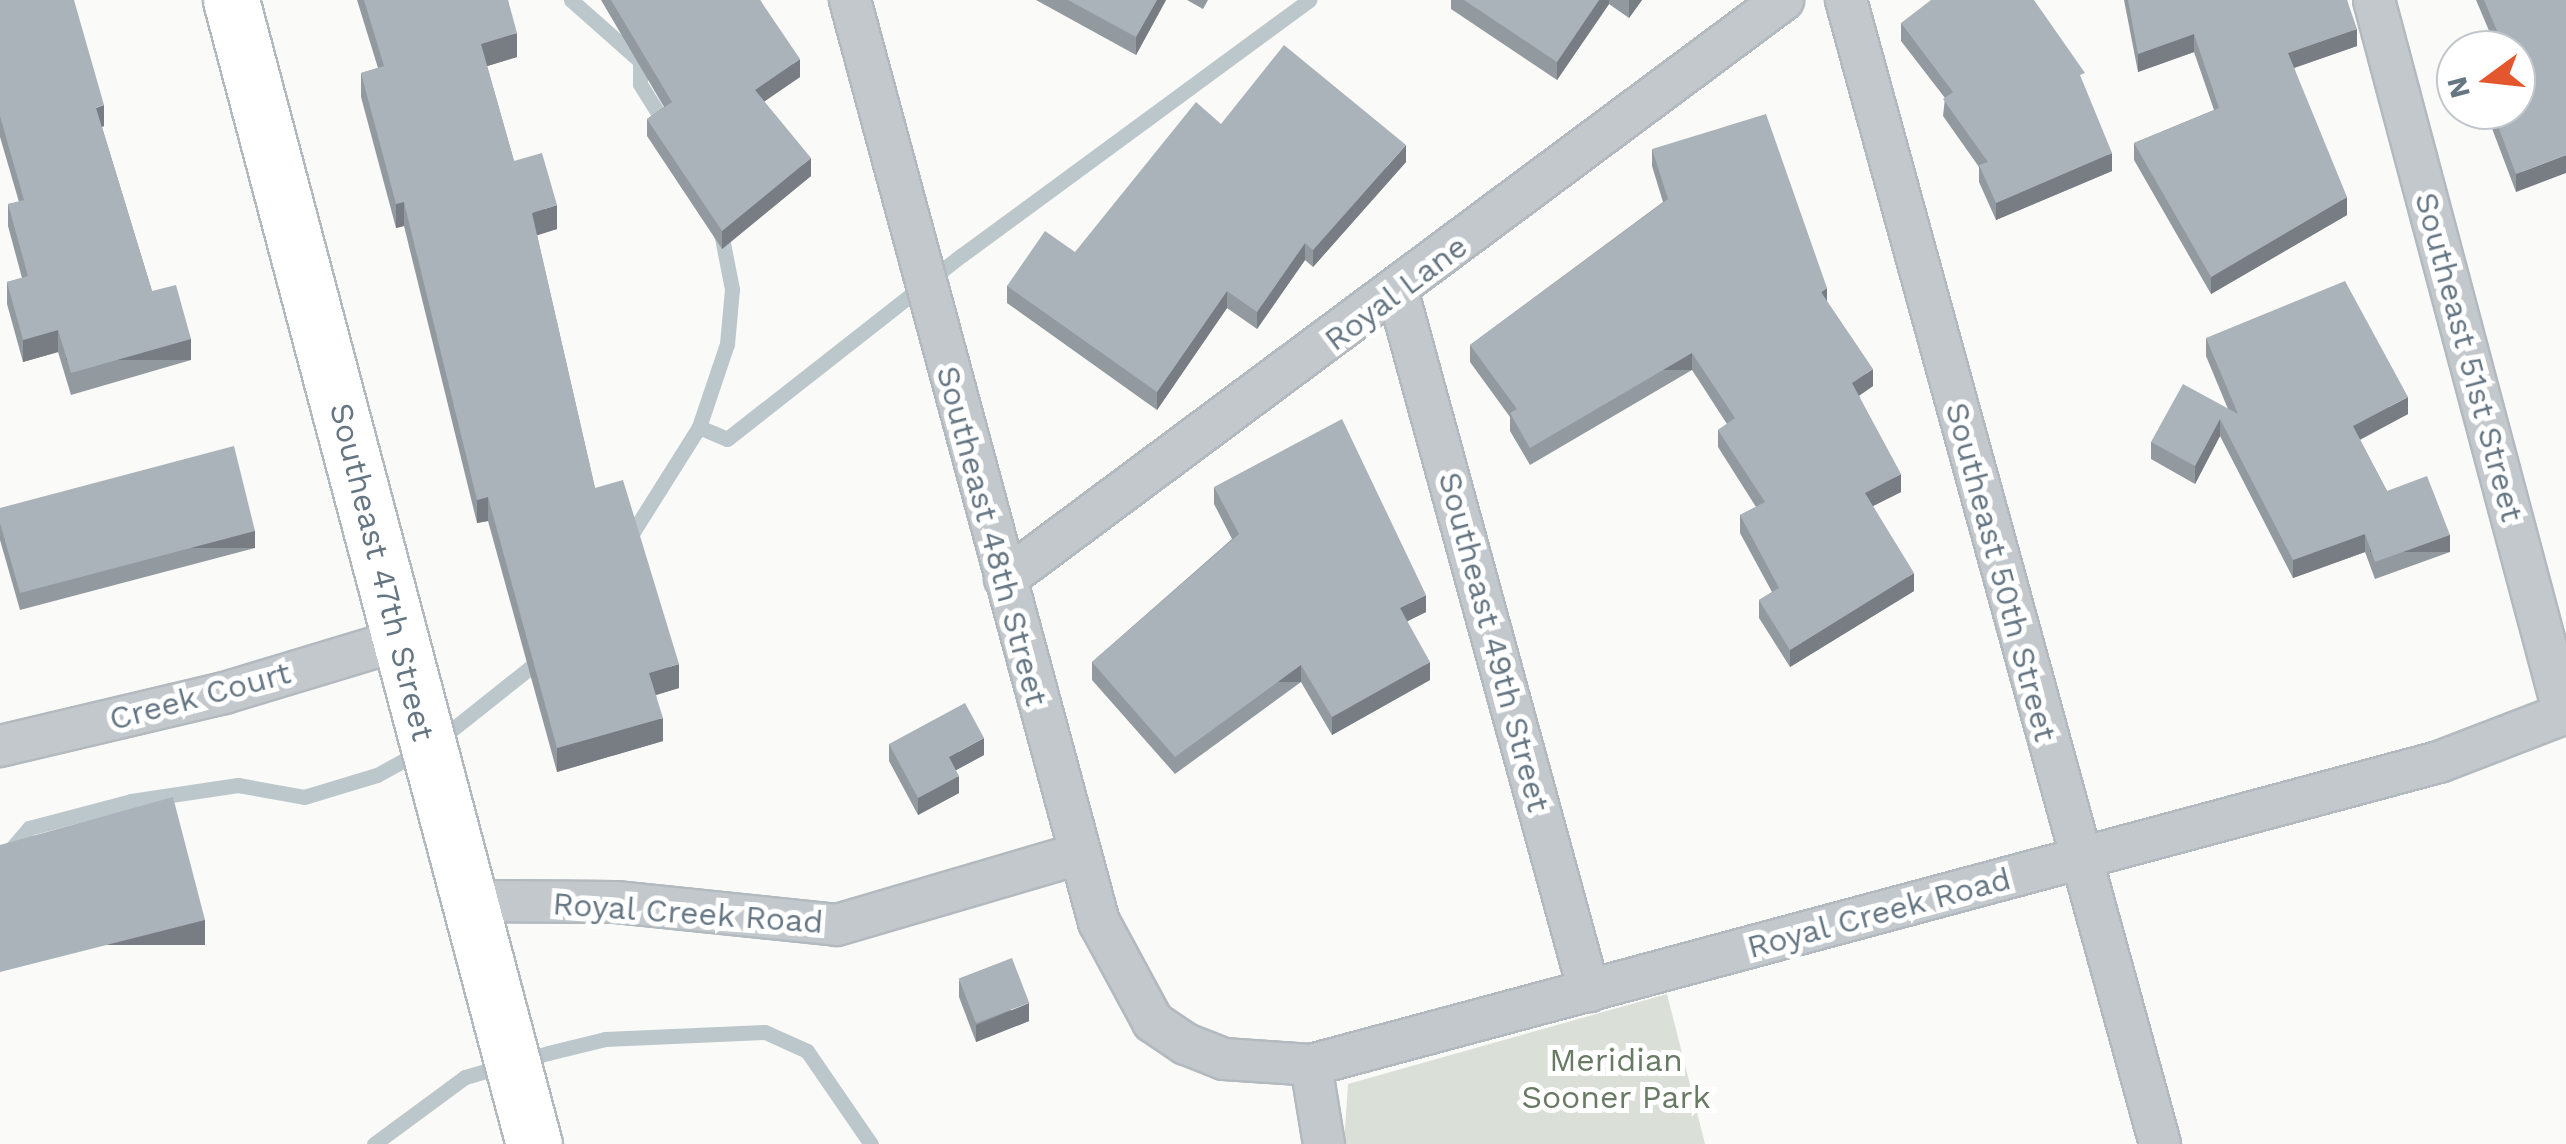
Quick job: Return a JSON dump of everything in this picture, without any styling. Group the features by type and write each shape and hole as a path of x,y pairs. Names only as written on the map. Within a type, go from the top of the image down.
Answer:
{"street":[{"name":"Southeast 47th Street","path":"231,0 534,1144"},
{"name":"Southeast 48th Street","path":"850,0 1078,854 1129,988 1154,1022 1186,1044"},
{"name":"Royal Lane","path":"1005,579 1398,292 1783,0"},
{"name":"Southeast 50th Street","path":"1846,0 2160,1144"},
{"name":"Southeast 51st Street","path":"2374,0 2565,714"},
{"name":"Southeast 49th Street","path":"1398,292 1589,991"},
{"name":"Creek Court","path":"0,746 224,692 399,640"},
{"name":"Royal Creek Road","path":"1186,1044 1224,1059 1311,1065 2439,762 2565,714"},
{"name":"Royal Creek Road","path":"468,900 616,902 837,925 1078,854"},
{"path":"1311,1065 1324,1144"}],"green space":[{"name":"Meridian Sooner Park","path":"1667,994 1705,1144 1344,1144 1348,1084"}],"building":[{"path":"0,0 74,0 104,105 96,108 152,291 176,285 191,339 71,373 58,330 23,340 7,282 28,276 8,204 24,200 0,116"},
{"path":"364,0 508,0 517,33 481,44 514,161 542,153 557,205 532,213 595,488 623,480 679,664 649,673 663,718 557,748 488,497 477,500 404,202 396,204 361,73 384,66"},
{"path":"611,0 760,0 800,59 755,90 811,158 722,231 647,119 672,102"},
{"path":"1068,0 1157,0 1136,37"},
{"path":"1464,0 1599,0 1557,62"},
{"path":"1931,0 2034,0 2085,73 2080,75 2112,153 1996,203 1979,165 1988,162 1943,99 1953,92 1901,23"},
{"path":"2128,0 2347,0 2357,29 2288,53 2347,197 2211,277 2134,143 2219,108 2194,34 2138,54"},
{"path":"2484,0 2566,0 2566,155 2516,174 2500,130 2536,130 2536,30 2497,30"},
{"path":"1284,45 1406,145 1313,250 1305,243 1257,312 1227,291 1157,392 1007,286 1045,231 1075,252 1196,102 1221,124"},
{"path":"1766,114 1827,288 1821,292 1873,369 1852,383 1901,474 1865,493 1914,573 1790,650 1759,600 1779,588 1740,515 1765,502 1718,430 1735,418 1692,353 1530,448 1510,413 1517,409 1470,345 1668,199 1652,149"},
{"path":"2345,281 2408,397 2353,426 2387,491 2427,476 2450,535 2375,562 2365,534 2293,560 2220,419 2195,466 2151,442 2183,384 2238,414 2206,338"},
{"path":"1342,419 1426,595 1400,608 1430,662 1332,717 1301,665 1175,757 1092,662 1239,534 1214,487"},
{"path":"234,446 255,531 20,593 0,523 0,508"},
{"path":"965,703 984,738 949,757 959,776 918,798 889,744"},
{"path":"173,797 205,920 0,972 0,845"},
{"path":"1012,958 1029,1003 976,1023 959,978"}],"waterway":[{"path":"571,0 640,61 640,84 666,126"},
{"path":"699,427 727,439 962,255 1309,0"},
{"path":"626,543 699,427 727,344 732,289 720,228"},
{"path":"439,740 542,658"},
{"path":"0,862 29,828 131,801 238,785 304,797 377,775 419,752"},
{"path":"374,1144 465,1077 548,1053 605,1039 765,1032 807,1051 871,1144"}]}
